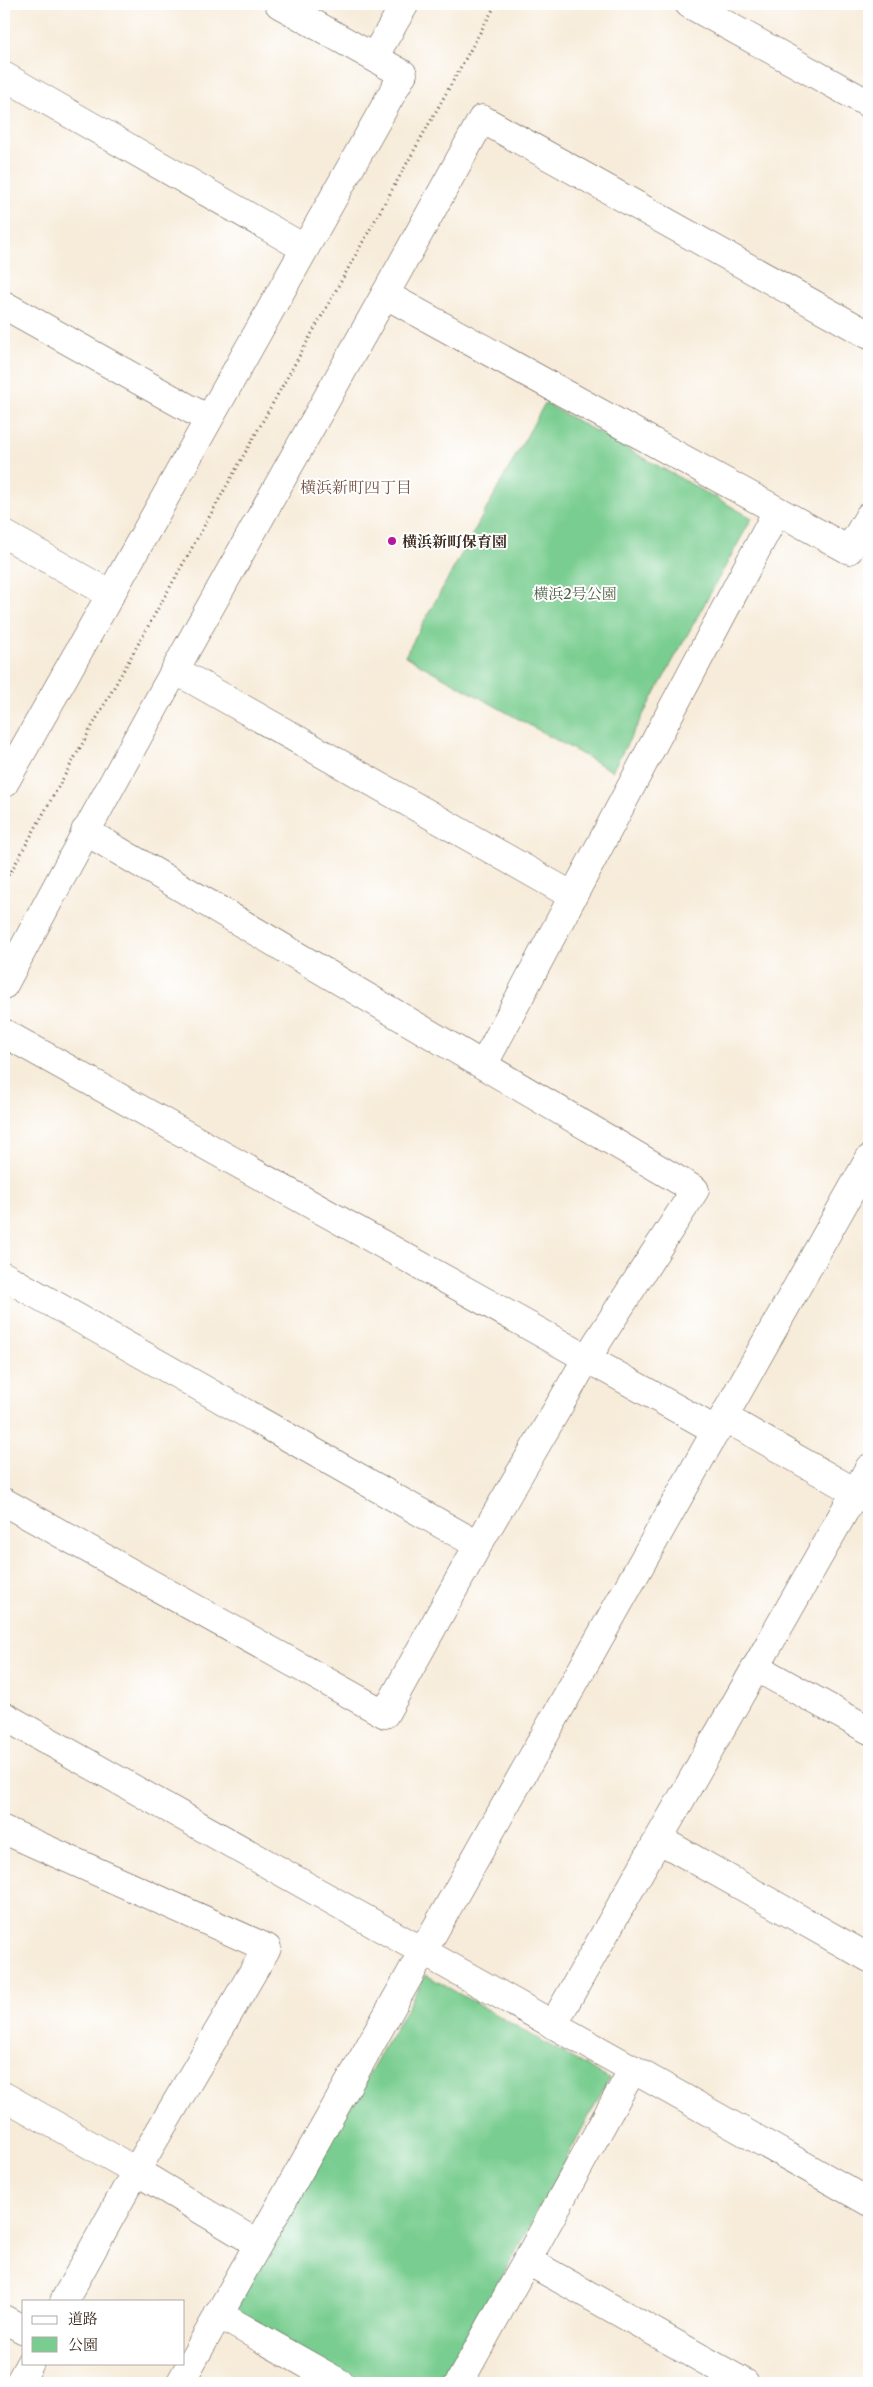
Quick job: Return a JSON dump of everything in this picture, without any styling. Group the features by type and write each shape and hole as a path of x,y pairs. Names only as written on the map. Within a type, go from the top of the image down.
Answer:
{"street":[{"path":"4,784 403,74 279,4"},
{"path":"374,57 405,4"},
{"path":"689,4 869,104"},
{"path":"4,76 304,248"},
{"path":"4,985 85,831 386,295 482,119 869,335"},
{"path":"386,295 849,550 869,516"},
{"path":"4,305 208,419"},
{"path":"484,1064 777,511"},
{"path":"4,534 110,594"},
{"path":"175,670 573,896"},
{"path":"4,1502 385,1714 478,1545 586,1358 696,1190 85,831"},
{"path":"4,1033 586,1358 721,1424 862,1497"},
{"path":"180,2383 869,1160"},
{"path":"4,1276 478,1545"},
{"path":"553,2025 757,1668 862,1497 869,1468"},
{"path":"757,1668 869,1730"},
{"path":"4,1716 869,2202"},
{"path":"4,1830 267,1948 136,2171 65,2300"},
{"path":"660,1840 869,1958"},
{"path":"459,2383 633,2069"},
{"path":"4,2096 136,2171 258,2244"},
{"path":"528,2261 745,2383"},
{"path":"218,2314 340,2383"},
{"path":"4,2319 22,2329"},
{"path":"19,2383 29,2364"}],"path":[{"path":"4,884 496,4"}],"green space":[{"name":"横浜2号公園","path":"545,403 752,518 612,771 405,656"},
{"path":"426,1975 609,2079 445,2383 362,2383 231,2312"}],"place":[{"name":"横浜新町保育園","path":"392,541"}],"district":[{"name":"横浜新町四丁目","path":"356,487"}]}
